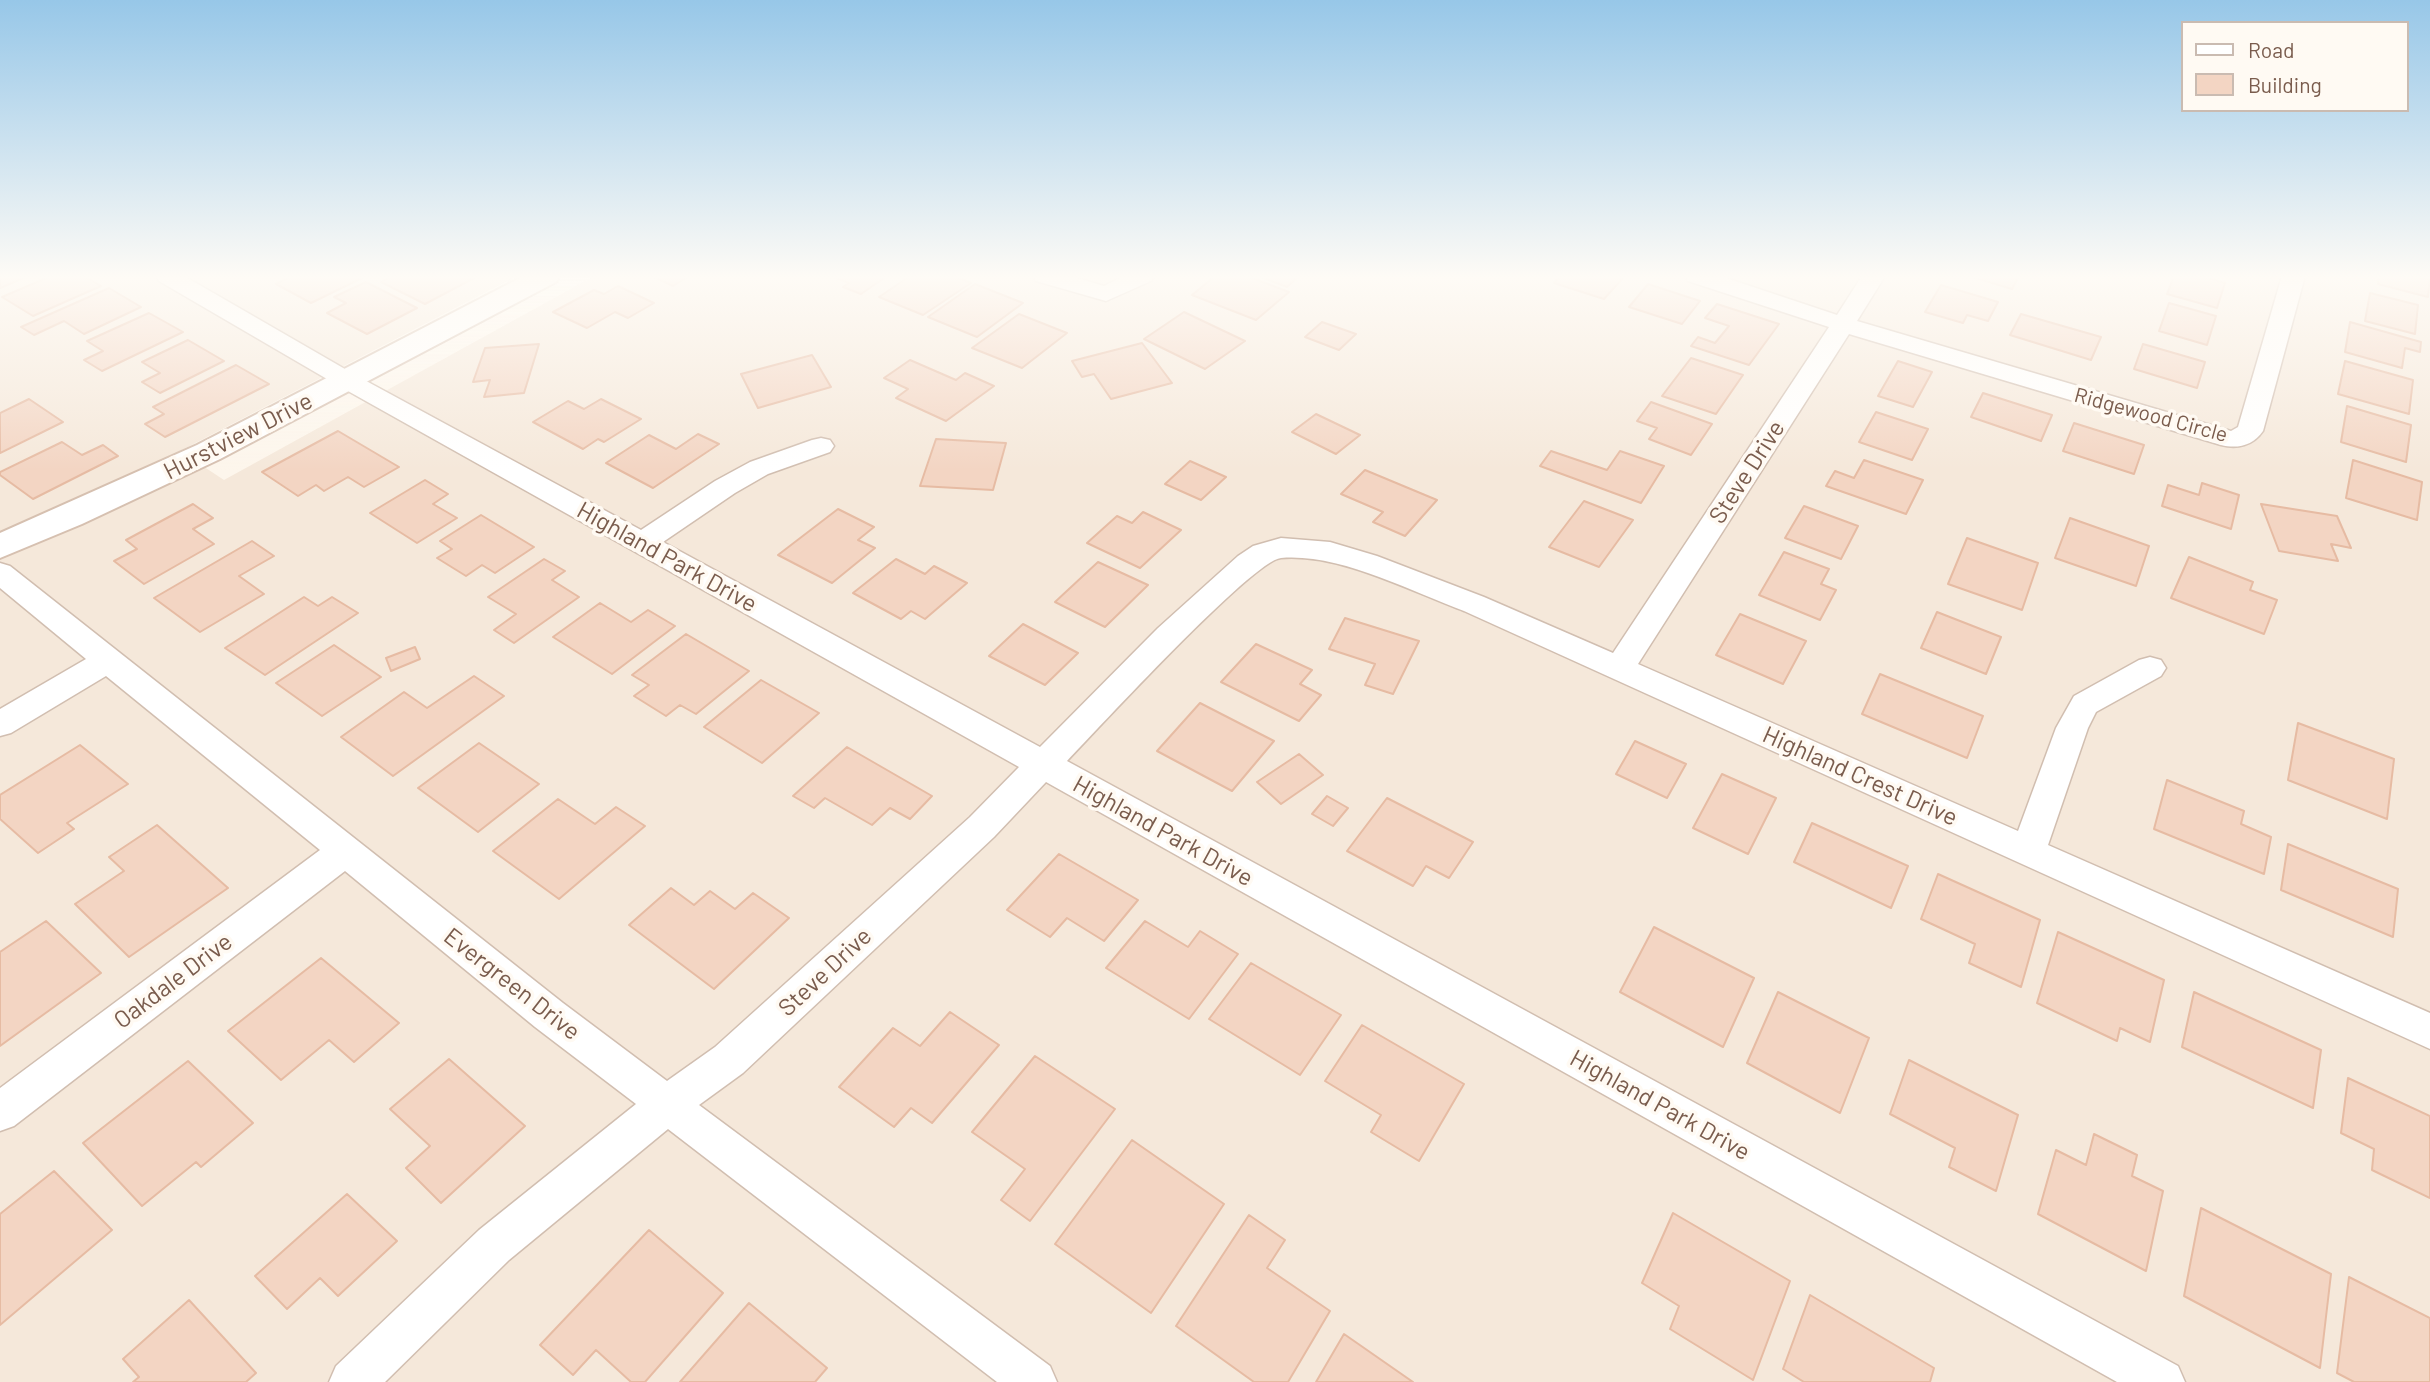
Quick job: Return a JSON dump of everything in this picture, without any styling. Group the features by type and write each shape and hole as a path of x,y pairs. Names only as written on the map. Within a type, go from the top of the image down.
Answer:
{"street":[{"name":"Highland Park Drive","path":"278,340 2162,1382"},
{"name":"Hurstview Drive","path":"0,546 97,507 243,436 424,340"},
{"name":"Steve Drive","path":"1620,667 1831,340"},
{"name":"Ridgewood Circle","path":"1897,340 2230,439 2241,438 2250,431 2276,340"},
{"path":"642,543 748,474 821,446"},
{"name":"Steve Drive","path":"352,1382 494,1245 666,1105 729,1060 982,827 1168,636 1238,572 1263,553 1282,548"},
{"name":"Highland Crest Drive","path":"1282,548 1330,552 1367,563 1474,604 2430,1031"},
{"name":"Evergreen Drive","path":"0,573 666,1105 1034,1382"},
{"path":"0,724 108,660"},
{"path":"2028,852 2072,728 2085,704 2150,668"},
{"name":"Oakdale Drive","path":"0,1112 345,851"}],"shaded area":[{"path":"0,340 393,340 180,451 224,480 477,340 2430,340 2430,1382 0,1382"}],"building":[{"path":"165,340 102,371 84,360 103,351 87,341"},
{"path":"187,340 224,361 160,393 142,382 160,373 142,362"},
{"path":"982,340 1057,340 1022,368 972,348"},
{"path":"1147,340 1245,341 1205,369"},
{"path":"1314,340 1349,340 1339,350"},
{"path":"1695,340 1715,343 1717,340 1767,340 1749,365 1691,346"},
{"path":"2028,340 2099,340 2091,360"},
{"path":"2192,340 2208,340 2207,345"},
{"path":"2347,340 2421,342 2420,352 2405,348 2402,368 2345,352"},
{"path":"1142,343 1172,383 1111,399 1094,374 1082,377 1072,361"},
{"path":"539,344 524,393 484,397 490,380 473,382 485,348"},
{"path":"2143,344 2205,362 2197,388 2134,369"},
{"path":"812,355 831,387 758,408 741,374"},
{"path":"1691,358 1743,375 1716,414 1662,396"},
{"path":"910,360 956,380 965,373 994,386 946,421 896,398 908,389 884,378"},
{"path":"1898,361 1932,372 1913,407 1878,396"},
{"path":"2345,361 2413,380 2409,414 2338,394"},
{"path":"236,365 269,384 165,437 145,424 164,414 153,407"},
{"path":"1983,393 2052,415 2041,441 1971,417"},
{"path":"29,399 63,422 0,453 0,413"},
{"path":"601,399 641,419 604,442 598,439 583,449 533,422 568,401 584,409"},
{"path":"1651,402 1712,424 1691,455 1649,439 1657,428 1637,421"},
{"path":"2347,406 2411,425 2406,462 2341,442"},
{"path":"1876,412 1928,429 1912,460 1859,442"},
{"path":"1316,414 1360,435 1336,454 1292,432"},
{"path":"2074,423 2144,445 2134,474 2063,451"},
{"path":"338,431 399,467 364,487 348,477 324,491 316,485 298,496 262,472"},
{"path":"698,434 719,444 653,488 606,463 649,435 676,449"},
{"path":"936,439 1006,443 993,490 920,486"},
{"path":"62,442 82,455 103,445 118,456 33,499 0,475 0,472"},
{"path":"1551,451 1607,470 1620,451 1664,466 1641,503 1540,466"},
{"path":"1864,460 1923,480 1906,514 1826,486 1835,471 1854,478"},
{"path":"2353,460 2422,482 2417,520 2346,498"},
{"path":"1190,461 1226,477 1201,500 1165,484"},
{"path":"1365,470 1437,500 1405,536 1373,522 1383,512 1341,494"},
{"path":"425,480 448,494 433,504 457,518 417,543 370,513"},
{"path":"2202,483 2239,495 2231,529 2162,506 2168,485 2199,495"},
{"path":"1584,501 1633,520 1599,567 1549,547"},
{"path":"193,504 213,518 193,529 214,544 144,584 114,561 137,549 126,540"},
{"path":"2261,504 2337,516 2351,548 2331,544 2338,561 2279,551"},
{"path":"1804,506 1858,526 1841,559 1785,538"},
{"path":"838,509 874,527 858,540 875,548 832,583 778,555"},
{"path":"1143,512 1181,530 1140,568 1087,543 1117,516 1132,523"},
{"path":"481,515 534,547 495,573 482,565 466,576 437,558 452,549 440,541"},
{"path":"2070,518 2149,546 2136,586 2055,558"},
{"path":"1967,538 2038,563 2022,610 1948,584"},
{"path":"252,541 274,556 239,576 264,594 200,632 154,598"},
{"path":"1784,552 1829,569 1821,584 1836,590 1820,620 1759,595"},
{"path":"2189,557 2253,582 2250,590 2277,600 2264,634 2171,598"},
{"path":"544,559 565,571 552,580 579,597 514,643 494,630 516,614 488,597"},
{"path":"896,559 925,574 934,566 967,583 925,619 911,611 901,619 853,593"},
{"path":"1098,562 1148,585 1105,627 1055,602"},
{"path":"304,597 318,606 332,597 358,613 265,675 225,648"},
{"path":"600,603 631,622 648,610 675,626 612,674 553,637"},
{"path":"1937,612 2001,637 1986,674 1921,648"},
{"path":"1740,614 1806,641 1783,684 1716,655"},
{"path":"1345,618 1419,641 1393,694 1365,685 1375,664 1329,649"},
{"path":"1023,624 1078,653 1045,685 989,656"},
{"path":"686,634 749,671 696,714 680,705 666,716 634,696 649,685 632,675"},
{"path":"1256,644 1312,670 1300,684 1321,695 1299,721 1221,682"},
{"path":"334,645 381,677 322,716 276,683"},
{"path":"415,647 420,659 391,671 386,658"},
{"path":"1880,674 1983,716 1967,758 1862,714"},
{"path":"474,676 504,696 393,776 341,737 404,692 427,708"},
{"path":"761,680 819,713 762,763 704,727"},
{"path":"1200,703 1274,741 1232,791 1157,751"},
{"path":"2298,723 2394,759 2387,819 2288,780"},
{"path":"1635,741 1686,764 1667,798 1616,774"},
{"path":"479,743 539,784 478,832 418,788"},
{"path":"80,745 128,784 67,823 74,829 38,853 0,819 0,795"},
{"path":"847,747 932,796 910,819 890,808 872,825 825,798 814,808 793,796"},
{"path":"1299,754 1323,775 1281,804 1257,782"},
{"path":"1722,774 1776,798 1748,854 1693,828"},
{"path":"2167,780 2244,811 2241,824 2271,837 2264,874 2154,829"},
{"path":"1327,796 1348,808 1333,826 1312,814"},
{"path":"1387,798 1473,842 1449,878 1426,866 1413,886 1347,851"},
{"path":"558,799 595,824 616,807 645,826 559,899 493,851"},
{"path":"1812,823 1908,866 1891,908 1794,862"},
{"path":"157,825 228,888 129,957 75,904 124,871 109,857"},
{"path":"2288,844 2398,889 2393,937 2281,890"},
{"path":"1059,854 1138,900 1104,941 1067,918 1050,937 1007,910"},
{"path":"1938,874 2040,920 2021,987 1969,963 1975,944 1921,919"},
{"path":"671,888 694,905 710,891 735,909 753,893 789,918 714,989 629,925"},
{"path":"46,921 101,973 0,1046 0,952"},
{"path":"1145,921 1188,947 1200,931 1238,954 1189,1019 1106,968"},
{"path":"1654,927 1754,978 1723,1047 1620,992"},
{"path":"2058,932 2164,980 2150,1042 2120,1028 2117,1041 2037,1003"},
{"path":"321,958 399,1023 354,1062 329,1040 281,1080 228,1031"},
{"path":"1251,963 1341,1015 1300,1075 1209,1019"},
{"path":"1778,992 1869,1038 1840,1113 1747,1063"},
{"path":"2194,992 2321,1050 2313,1108 2182,1047"},
{"path":"950,1012 999,1045 932,1123 911,1108 894,1127 839,1087 893,1028 920,1046"},
{"path":"1362,1025 1464,1084 1419,1161 1371,1132 1381,1115 1325,1081"},
{"path":"1035,1056 1115,1109 1030,1221 1001,1200 1025,1169 972,1132"},
{"path":"449,1059 525,1126 441,1203 406,1168 430,1146 390,1109"},
{"path":"1909,1060 2018,1115 1996,1191 1949,1167 1955,1148 1890,1114"},
{"path":"188,1061 253,1123 201,1167 196,1162 142,1206 83,1143"},
{"path":"2348,1078 2430,1116 2430,1198 2372,1170 2374,1149 2341,1133"},
{"path":"2094,1134 2137,1155 2132,1176 2163,1191 2146,1271 2038,1214 2056,1150 2086,1165"},
{"path":"1132,1140 1224,1204 1151,1313 1055,1244"},
{"path":"54,1171 112,1230 0,1325 0,1214"},
{"path":"347,1194 397,1241 338,1296 320,1278 287,1309 255,1276"},
{"path":"2201,1208 2331,1274 2320,1368 2184,1296"},
{"path":"1673,1213 1790,1281 1753,1380 1670,1329 1679,1306 1642,1283"},
{"path":"1249,1215 1285,1240 1267,1268 1330,1311 1288,1382 1254,1382 1176,1326"},
{"path":"649,1230 723,1293 645,1382 631,1382 596,1350 573,1375 540,1345"},
{"path":"2349,1277 2430,1318 2430,1382 2354,1382 2337,1373"},
{"path":"1810,1295 1934,1368 1930,1382 1804,1382 1783,1369"},
{"path":"189,1300 256,1373 246,1382 133,1382 139,1377 123,1359"},
{"path":"749,1303 827,1368 815,1382 680,1382"},
{"path":"1344,1334 1413,1382 1316,1382"}]}
